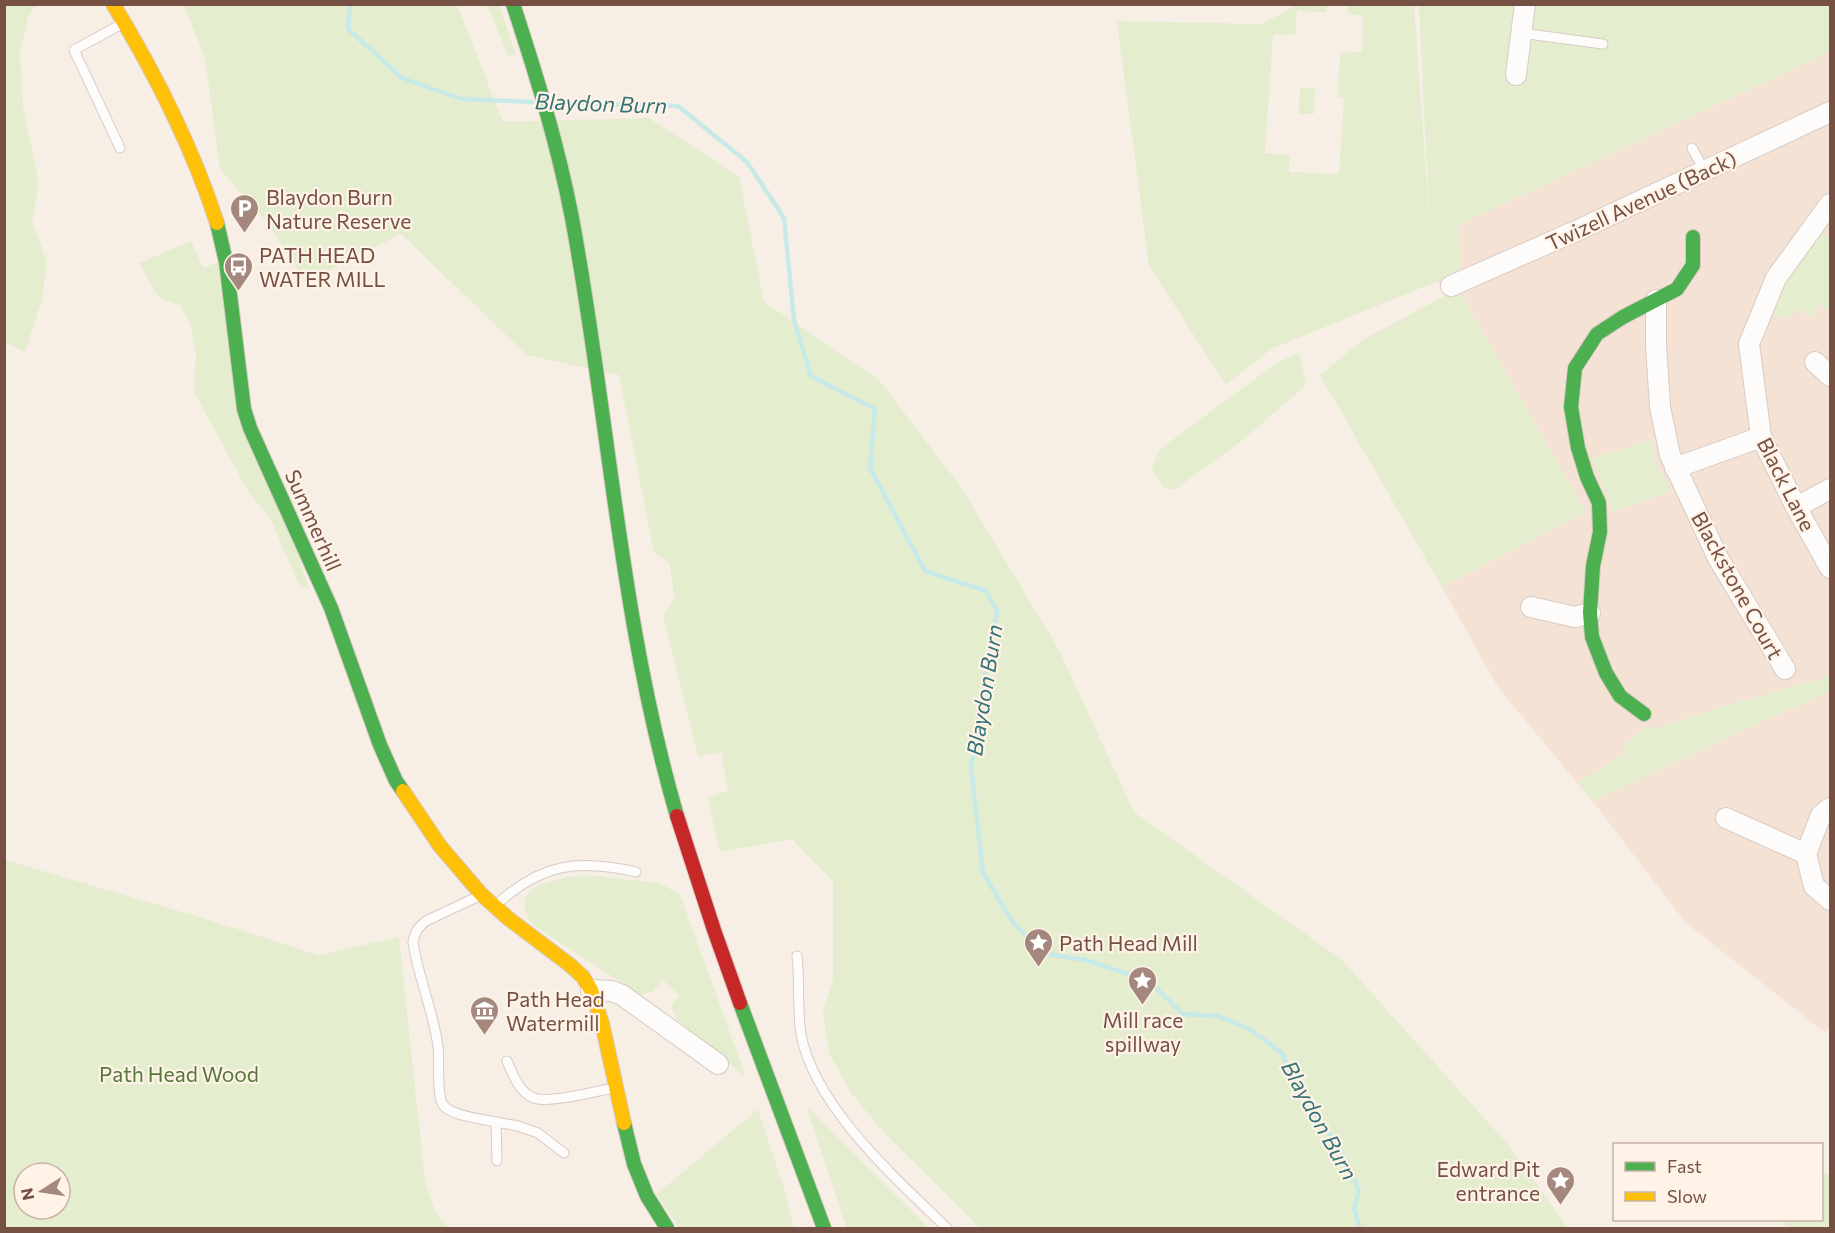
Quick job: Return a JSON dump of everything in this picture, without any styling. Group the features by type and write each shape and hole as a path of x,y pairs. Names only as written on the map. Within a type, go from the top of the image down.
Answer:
{"street":[{"name":"Summerhill","path":"113,4 149,64 189,150 219,226 226,262 242,400 250,428 327,598 380,745 396,781 440,846 481,894 570,965 583,977 591,990"},
{"path":"513,4 535,71 567,194 636,640 658,742 696,878 824,1228"},
{"path":"1516,75 1525,4"},
{"name":"Twizell Avenue (Back)","path":"1452,288 1830,112"},
{"name":"Black Lane","path":"1830,204 1776,278 1749,344 1761,437 1830,568"},
{"path":"1644,714 1620,696 1606,672 1592,637 1590,613 1593,566 1599,532 1599,503 1587,477 1578,448 1571,407 1575,368 1596,334 1677,289 1693,265 1692,237"},
{"name":"Blackstone Court","path":"1656,300 1660,407 1670,455 1718,558 1785,669"},
{"path":"1815,362 1830,376"},
{"path":"1675,468 1761,437"},
{"path":"1796,507 1830,489"},
{"path":"1531,607 1575,617 1590,613"},
{"path":"1830,808 1821,815 1806,854 1814,886 1830,900"},
{"path":"1726,819 1806,854"},
{"path":"667,1228 647,1196 634,1164 602,1023 591,990 622,994 656,1011 718,1064"}],"lane":[{"path":"120,148 74,50 124,22"},
{"path":"1521,33 1603,44"},
{"path":"1692,148 1704,170"},
{"path":"495,906 518,887 557,868 608,866 636,872"},
{"path":"481,894 426,921 414,933 413,942 438,1045 442,1104 452,1112 518,1126 538,1133 564,1153"},
{"path":"797,956 801,1034 811,1065 820,1083 845,1121 872,1152 947,1228"},
{"path":"507,1061 521,1088 527,1094 540,1100 615,1088"},
{"path":"496,1122 497,1161"}],"shaded area":[{"path":"1419,5 1830,5 1830,1028 1824,1032 1685,922 1597,807 1497,686 1442,587 1585,512 1458,289 1438,284"}],"green space":[{"path":"4,5 36,5 28,17 20,53 23,107 39,183 32,221 47,262 42,299 25,352 5,342"},
{"path":"184,5 457,5 503,122 649,118 739,177 764,302 880,381 960,486 1057,646 1134,812 1342,960 1511,1148 1568,1228 980,1228 886,1135 851,1093 829,1053 823,1011 833,980 833,881 792,839 720,852 708,798 728,791 721,752 698,756 663,615 675,599 669,563 654,553 619,375 527,355 401,234 306,282 267,222 220,169 205,58"},
{"path":"487,5 499,5 516,55 508,55"},
{"path":"1295,5 1327,5 1326,12 1297,11 1295,35 1273,35 1265,153 1290,155 1289,172 1339,174 1344,98 1338,97 1340,53 1362,52 1363,16 1348,14 1348,5 1414,5 1430,229 1419,5 1830,5 1830,52 1458,225 1460,272 1271,349 1226,385 1149,266 1117,21 1263,24"},
{"path":"1300,88 1315,88 1314,114 1299,114"},
{"path":"1816,225 1830,238 1830,313 1820,304 1809,318 1797,308 1787,320 1763,310"},
{"path":"191,241 203,268 218,262 225,322 309,590 298,583 270,517 249,493 194,392 196,353 190,324 181,306 158,297 139,263"},
{"path":"1458,289 1586,512 1442,587 1320,375 1364,339"},
{"path":"1299,353 1306,385 1239,443 1174,490 1164,488 1152,469 1159,450 1278,362"},
{"path":"1653,439 1655,460 1671,491 1612,512 1593,458"},
{"path":"1830,674 1830,692 1593,801 1578,782 1624,754 1625,744 1645,727 1655,728 1820,679"},
{"name":"Path Head Wood","path":"5,860 319,955 399,937 425,1182 436,1214 449,1228 5,1228"},
{"path":"583,875 660,883 680,895 746,1077 677,1020 671,1006 679,995 663,980 652,992 641,995 533,925 526,912 524,901 528,893 547,882"},
{"path":"806,1106 929,1228 847,1228"},
{"path":"758,1109 785,1192 794,1228 679,1228 657,1194"},
{"path":"1823,1174 1830,1175 1830,1228 1789,1228 1779,1221 1823,1221"}],"waterway":[{"name":"Blaydon Burn","path":"350,4 348,29 402,78 462,99 532,102"},
{"name":"Blaydon Burn","path":"556,103 678,106 747,162 784,218 794,320 811,376 875,409 870,468 925,571 986,591 997,611 971,768 983,873 1014,924 1045,954 1086,960 1149,981 1183,1014 1217,1016 1248,1028 1282,1053 1300,1093 1340,1149 1359,1191 1354,1209 1360,1228"}],"traffic: fast":[{"path":"513,4 546,110 572,218 585,293 628,594 658,742 677,816"},
{"path":"217,223 226,262 244,409 250,428 331,608 380,745 403,791"},
{"path":"1644,714 1620,696 1606,673 1592,637 1590,613 1593,566 1600,532 1599,503 1587,477 1578,448 1571,407 1575,368 1597,334 1623,317 1677,289 1693,265 1693,237"},
{"path":"740,1003 824,1228"},
{"path":"624,1123 634,1164 647,1196 667,1228"}],"traffic: slow":[{"path":"113,4 171,110 196,166 217,223"},
{"path":"403,791 440,846 481,894 583,977 591,990 602,1023 624,1123"}],"traffic: jam":[{"path":"677,816 740,1003"}],"place":[{"name":"Blaydon Burn Nature Reserve","path":"245,234"},
{"name":"PATH HEAD WATER MILL","path":"238,292"},
{"name":"Path Head Mill","path":"1038,968"},
{"name":"Mill race spillway","path":"1143,1006"},
{"name":"Path Head Watermill","path":"485,1036"},
{"name":"Edward Pit entrance","path":"1561,1206"}]}
